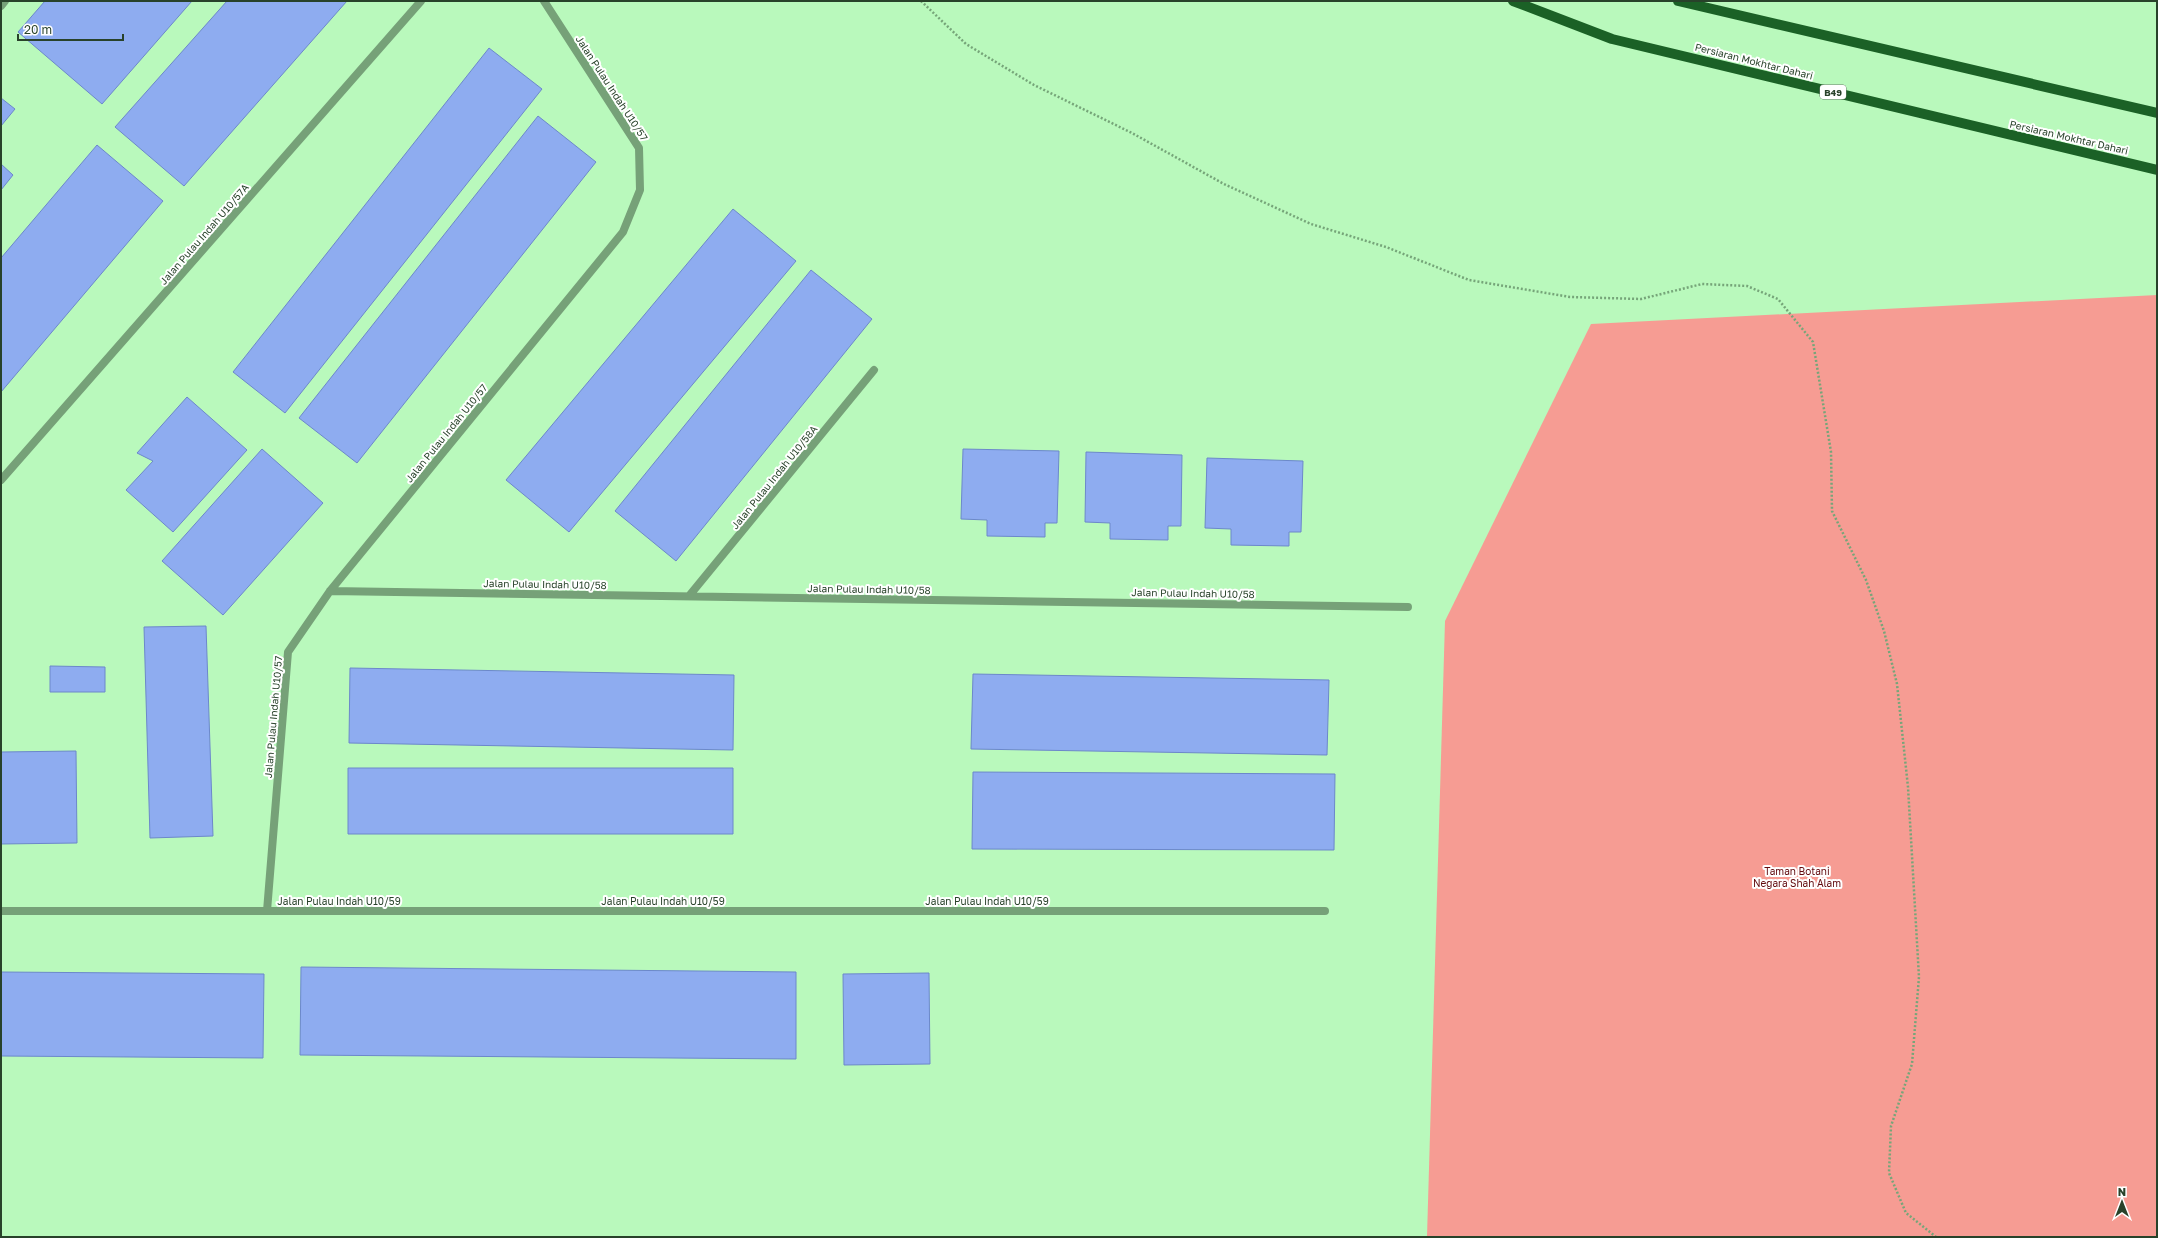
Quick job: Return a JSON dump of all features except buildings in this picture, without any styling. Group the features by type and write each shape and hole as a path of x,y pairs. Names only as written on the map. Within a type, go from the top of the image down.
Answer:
{"main road":[{"name":"Persiaran Mokhtar Dahari","path":"1512,1 1612,39 2157,170"},
{"path":"1678,1 2157,113"}],"street":[{"path":"1,6 5,1"},
{"name":"Jalan Pulau Indah U10/57A","path":"1,480 421,1"},
{"name":"Jalan Pulau Indah U10/57","path":"267,911 288,652 330,591 623,232 640,190 639,148 544,1"},
{"name":"Jalan Pulau Indah U10/58A","path":"689,596 874,370"},
{"name":"Jalan Pulau Indah U10/58","path":"330,591 1408,606"},
{"name":"Jalan Pulau Indah U10/59","path":"1,911 1325,911"}],"path":[{"path":"921,1 966,44 1034,85 1132,133 1224,184 1311,224 1386,247 1469,280 1570,297 1641,299 1702,284 1747,286 1778,299 1813,342 1831,452 1832,512 1866,580 1884,631 1896,684 1908,787 1919,977 1912,1064 1891,1126 1889,1173 1906,1213 1936,1237"}],"green space":[{"name":"Taman Botani Negara Shah Alam","path":"2157,295 2157,1237 1427,1237 1445,621 1591,324"}]}
